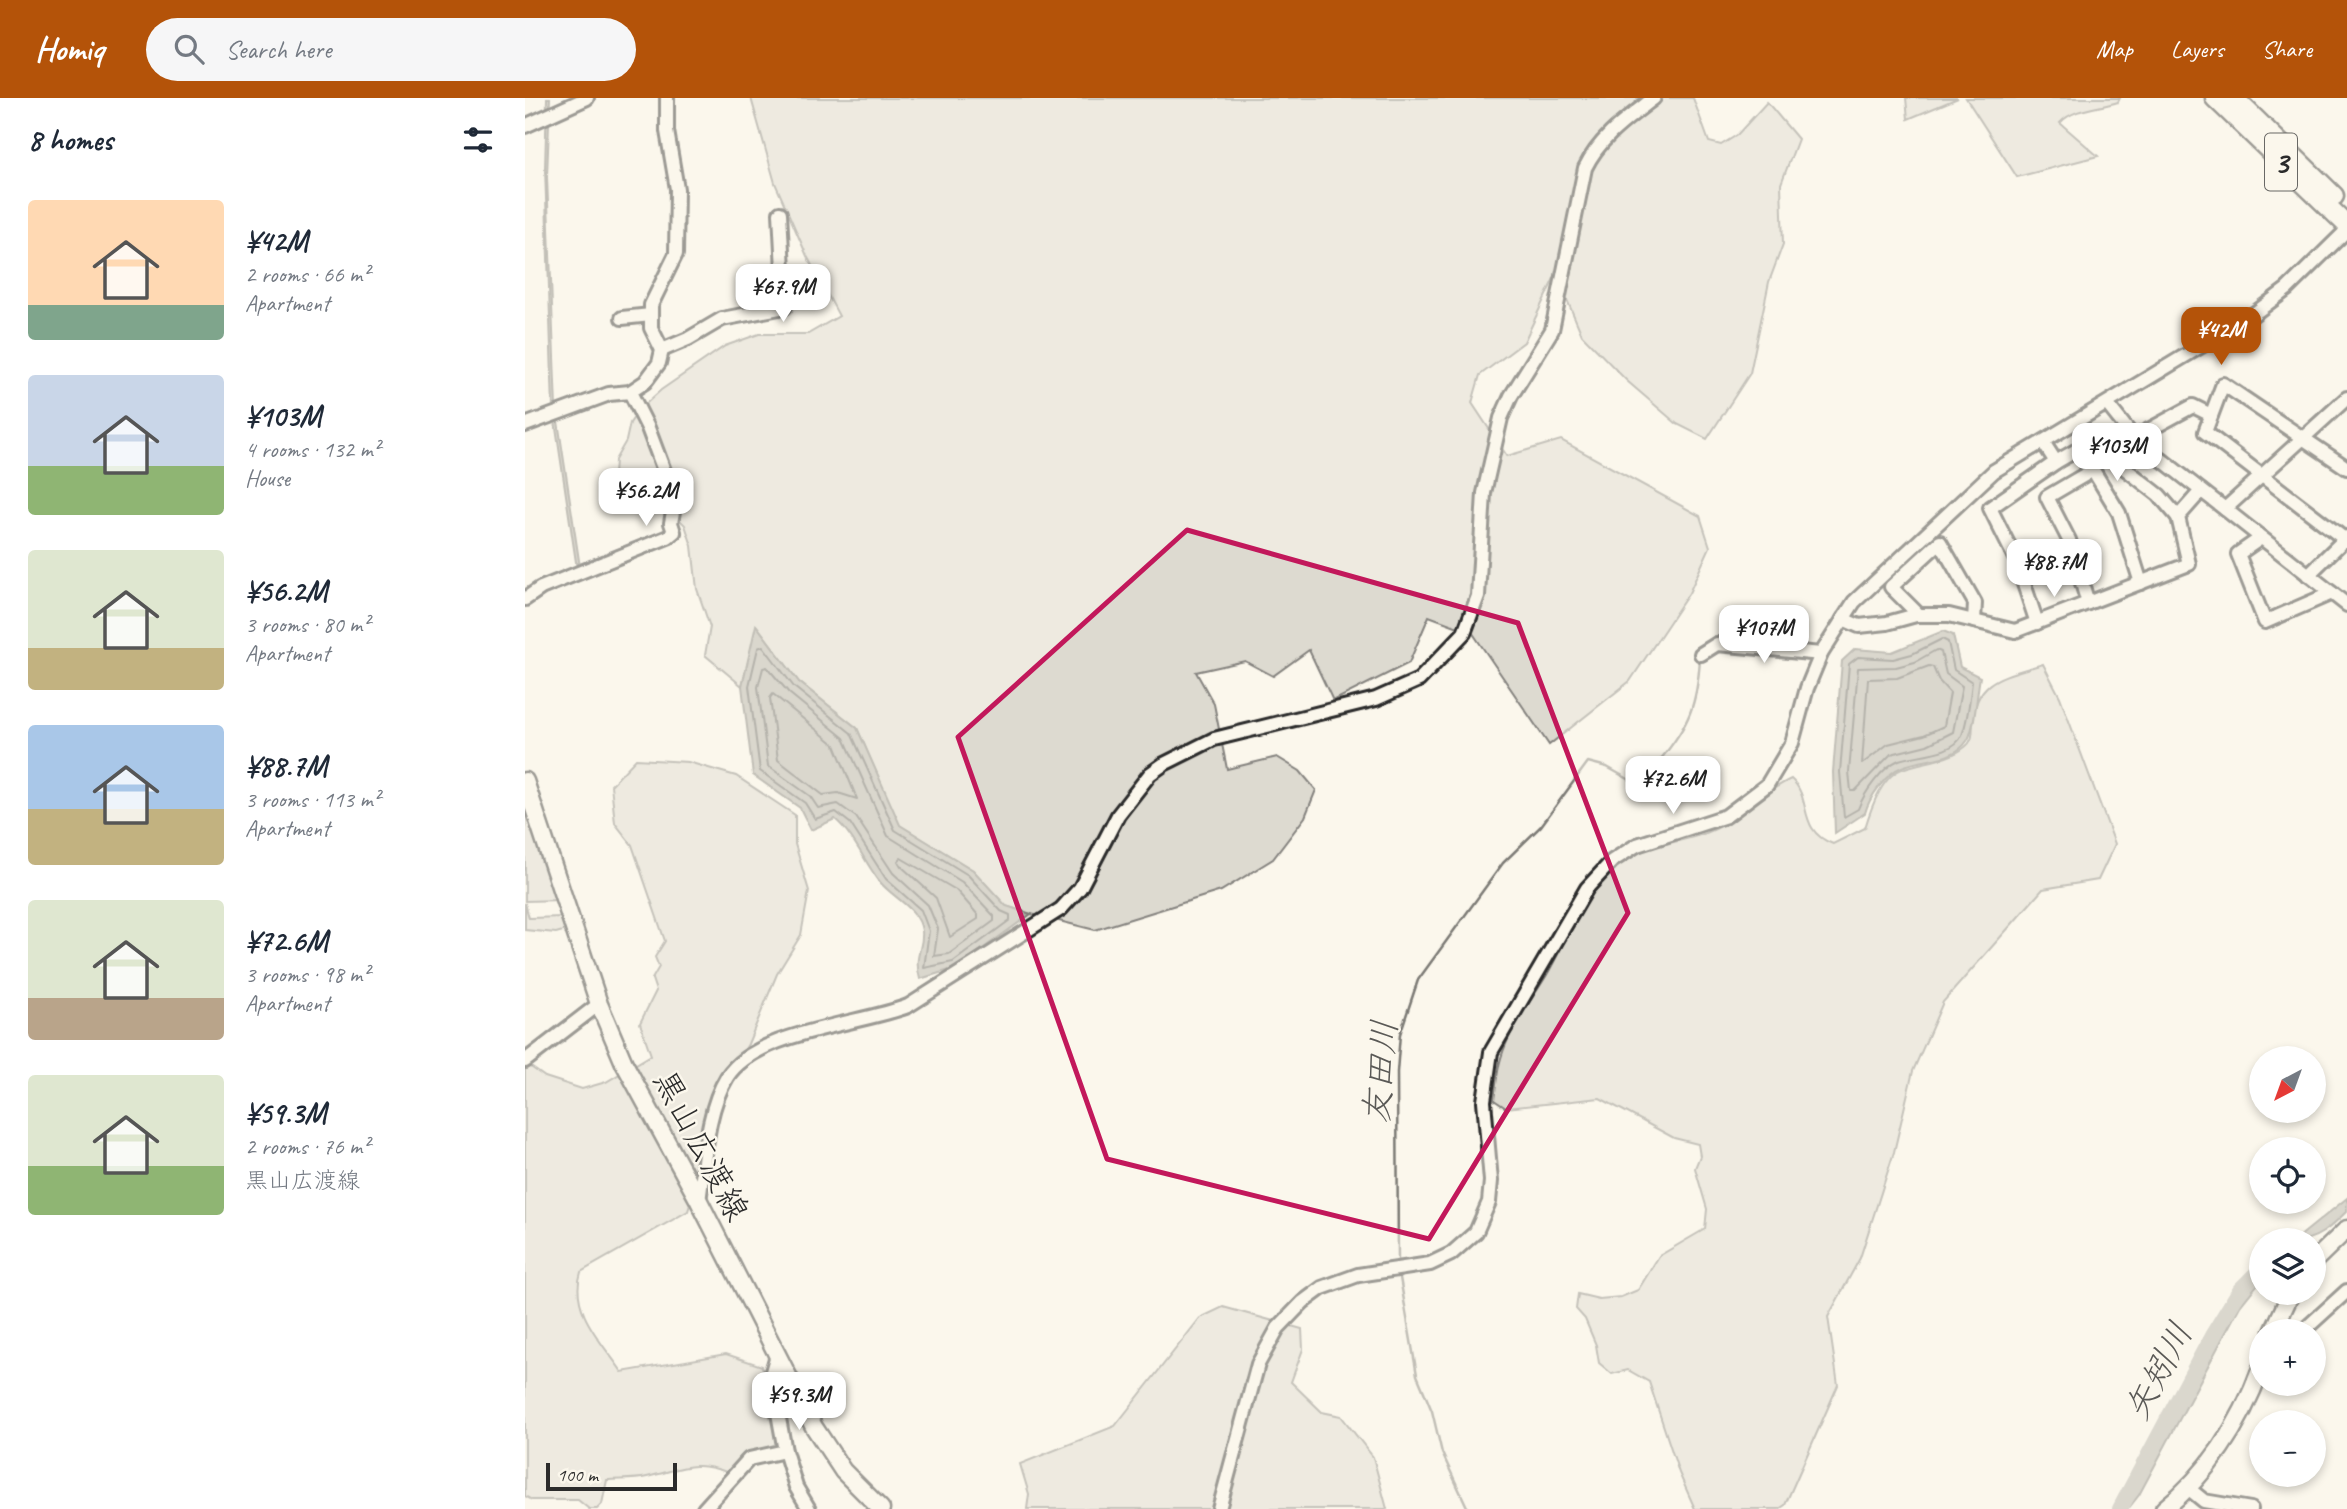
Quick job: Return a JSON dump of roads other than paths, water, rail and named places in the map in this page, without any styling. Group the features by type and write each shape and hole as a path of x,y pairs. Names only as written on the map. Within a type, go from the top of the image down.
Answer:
{"highway":[{"name":"3","path":"2215,98 2347,227"},
{"name":"3","path":"2234,98 2347,208"}],"main road":[{"name":"黒山広渡線","path":"525,781 599,1004 624,1063 829,1452 857,1487 881,1509"},
{"path":"2326,1249 2347,1229"},
{"path":"2164,1509 2187,1488 2229,1435 2249,1396"}],"street":[{"path":"525,126 587,98"},
{"path":"525,425 609,394 630,392 645,383 659,363 662,350 651,328 651,305 676,254 677,189 667,131 667,98"},
{"path":"699,1201 710,1128 727,1077 737,1064 754,1052 790,1038 882,1016 908,1006 1052,917 1080,888 1118,815 1150,774 1164,764 1214,738 1376,699 1419,680 1464,633 1478,596 1484,493 1501,418 1511,396 1552,330 1585,168 1593,152 1613,130 1654,98"},
{"path":"662,350 688,339 722,319 785,307 781,213"},
{"path":"1219,1509 1258,1364 1277,1328 1303,1302 1322,1288 1357,1275 1430,1264 1451,1254 1476,1232 1489,1202 1491,1181 1484,1101 1491,1052 1587,888 1612,861 1637,845 1726,816 1767,785 1792,743 1807,688 1821,654 1854,602 1886,569 1994,471 2251,316 2287,289 2347,227"},
{"path":"622,318 651,315"},
{"path":"2308,575 2346,539 2205,432 2223,384 2347,468"},
{"path":"525,599 541,589 668,537 674,531 671,523 675,500 648,428 630,392"},
{"path":"2225,509 2345,402"},
{"path":"2107,404 2134,438 2347,605"},
{"path":"2134,438 2193,406 2211,415"},
{"path":"2043,442 2056,462"},
{"path":"1843,619 1859,626 1919,615 1949,615 2015,631 2037,623 2141,583 2189,564 2178,517 2159,495 2091,442 2056,462 1990,508 2016,560 2037,623"},
{"path":"2088,603 2069,540 2047,497 2093,470 2119,513 2141,583"},
{"path":"2178,517 2201,491"},
{"path":"2261,538 2238,554 2265,622 2332,593"},
{"path":"1919,615 1891,587 1940,542 1975,603 1974,621"},
{"path":"1701,654 1717,644 1821,654"},
{"path":"525,1061 599,1004"},
{"path":"2316,1319 2347,1291"},
{"path":"777,1355 771,1375 785,1451 796,1487 809,1509"},
{"path":"704,1509 749,1459 785,1451"},
{"path":"2187,1488 2204,1501 2251,1509"}],"water":[{"path":"547,98 550,98 547,177 556,408 580,567 577,569 553,408 545,168"},
{"path":"756,625 799,682 857,728 900,825 973,870 1006,906 1031,914 956,968 920,979 918,958 922,931 916,916 885,888 848,833 835,819 811,830 800,808 753,775 742,686"},
{"path":"1943,631 1953,635 1960,667 1980,677 1970,736 1954,753 1896,770 1879,787 1865,813 1835,833 1833,772 1842,661 1855,649 1892,652"},
{"path":"2347,1198 2347,1211 2329,1228 2310,1228"},
{"path":"2249,1285 2249,1295 2240,1306 2139,1495 2128,1509 2114,1509 2154,1451 2219,1325"}],"waterway":[{"name":"友田川","path":"1398,1265 1397,1072 1400,1034 1418,980 1503,863 1541,826 1588,762 1607,767 1637,784 1649,774 1678,736 1690,714 1697,689 1700,659"},
{"name":"友田川","path":"1399,1272 1417,1375 1432,1411 1442,1453 1468,1509"},
{"name":"矢矧川","path":"2120,1509 2212,1336 2240,1290 2249,1281"}]}
